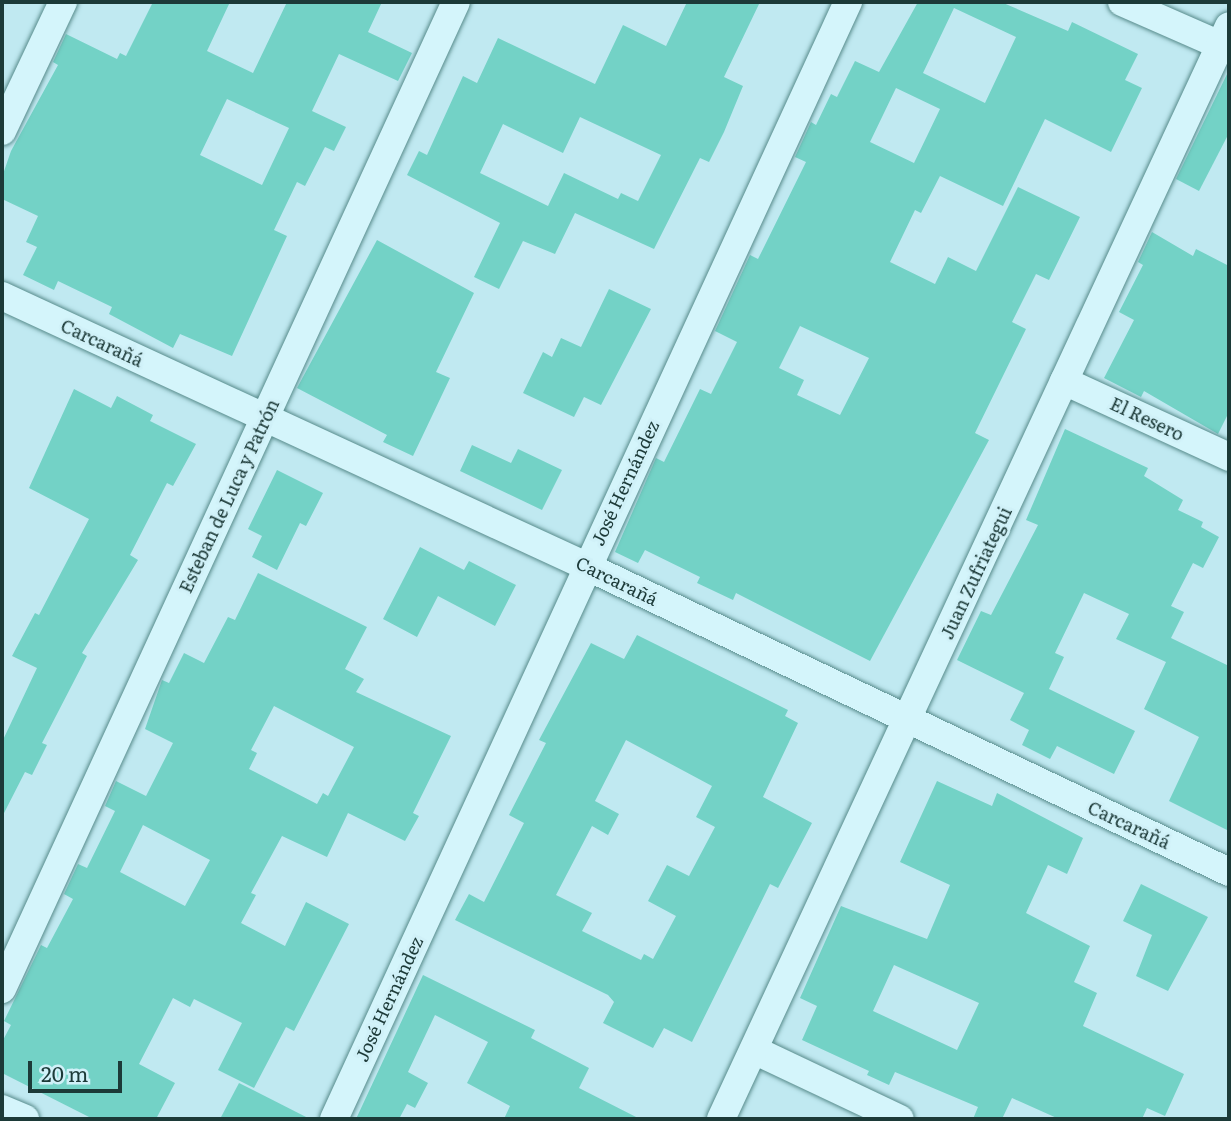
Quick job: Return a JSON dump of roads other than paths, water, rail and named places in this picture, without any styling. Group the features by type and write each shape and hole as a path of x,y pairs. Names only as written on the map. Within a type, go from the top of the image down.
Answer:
{"street":[{"path":"2,131 64,2"},
{"name":"Esteban de Luca y Patrón","path":"2,989 456,2"},
{"name":"José Hernández","path":"334,1119 586,566 848,2"},
{"path":"1122,2 1226,40"},
{"name":"Juan Zufriategui","path":"721,1119 1064,381 1226,40"},
{"name":"Carcarañá","path":"2,296 586,566 1229,872"},
{"name":"El Resero","path":"1064,381 1229,457"},
{"path":"754,1050 900,1119"},
{"path":"2,1110 24,1119"}]}
